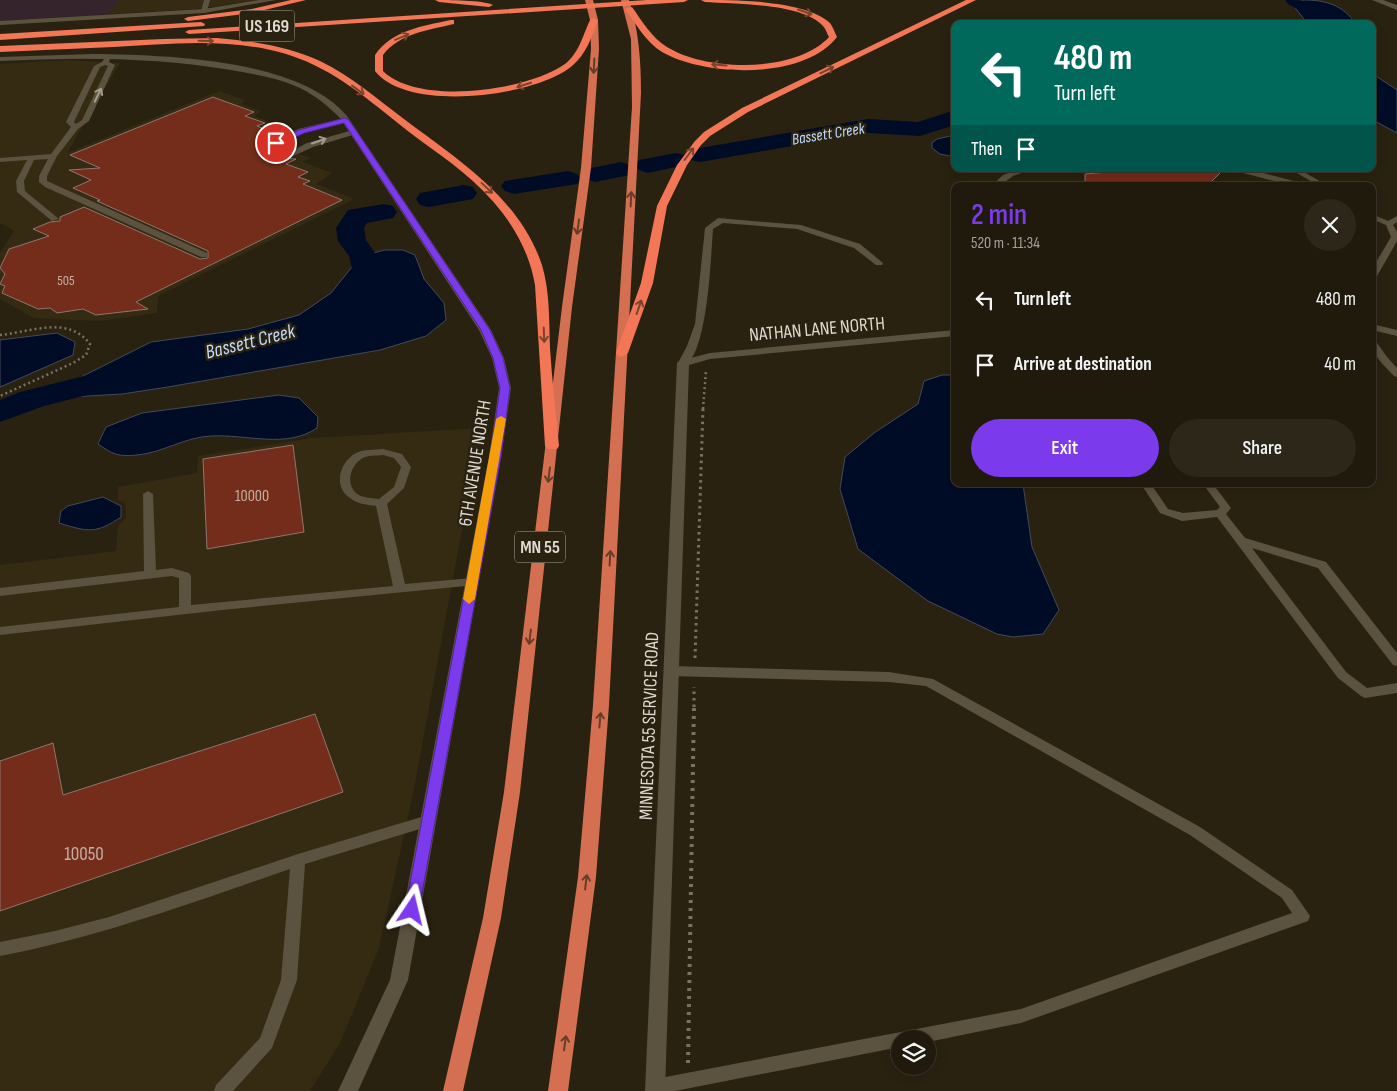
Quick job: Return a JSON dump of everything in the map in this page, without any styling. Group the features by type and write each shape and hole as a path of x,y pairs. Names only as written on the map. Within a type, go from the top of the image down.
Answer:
{"highway":[{"path":"0,36 219,16 266,9 302,0"},
{"path":"439,0 491,5"},
{"name":"US 169","path":"0,45 320,22 534,10 574,0"},
{"name":"MN 55","path":"453,1091 492,918 512,792 567,307 586,168 595,58 594,20 589,0"},
{"name":"US 169","path":"0,36 491,5 560,5 684,0"},
{"path":"627,4 648,35 658,44 684,58 702,64 739,66 789,62 814,54 826,46 833,37 829,26 825,22 792,8 705,0"},
{"path":"622,352 647,283 662,206 674,179 698,144 708,134 745,110 972,0"},
{"path":"558,1091 587,877 601,705 638,62 633,23 627,4"},
{"path":"534,10 451,22 402,37 381,51 378,59 379,71 386,78 399,84 434,92 470,93 513,88 548,76 567,65 583,50 594,20"},
{"path":"0,49 194,41 250,45 279,50 317,63 453,158 501,202 523,238 535,263 543,300 544,349 552,446"}],"street":[{"path":"0,23 204,11 272,0"},
{"path":"1376,0 1397,8"},
{"path":"1393,0 1397,2"},
{"name":"6TH AVENUE NORTH","path":"0,59 186,60 280,79 309,89 328,102 345,120 485,330 498,358 505,388 495,457 399,980 348,1091"},
{"path":"1376,328 1397,333"},
{"name":"NATHAN LANE NORTH","path":"683,363 710,356 951,333"},
{"name":"MINNESOTA 55 SERVICE ROAD","path":"655,1089 683,363"}],"lane":[{"path":"204,11 207,0"},
{"path":"76,127 70,122 97,66 107,59 112,65 85,121 76,127 53,156 43,176 43,182 204,255"},
{"path":"276,143 301,131 345,120"},
{"path":"286,156 310,144 353,132"},
{"path":"0,160 53,156"},
{"path":"32,157 20,181 21,192 55,219"},
{"path":"999,182 1013,172"},
{"path":"1250,172 1287,182"},
{"path":"1299,172 1317,182"},
{"path":"1376,218 1389,224 1395,237 1376,271"},
{"path":"1389,224 1397,218"},
{"path":"683,363 700,324 709,228 721,220 798,227 857,246 880,263"},
{"path":"1376,348 1397,374"},
{"path":"383,452 398,456 406,468 402,483 395,494 382,504 366,502 351,494 345,483 344,474 350,462 362,454 383,452"},
{"path":"1148,487 1164,511 1182,517 1220,513 1226,508 1210,487"},
{"path":"148,494 150,574"},
{"path":"382,504 400,589"},
{"path":"1220,513 1342,675 1365,693 1397,688"},
{"path":"1241,541 1322,565 1397,662"},
{"path":"0,592 172,572 184,576 186,610"},
{"path":"0,631 186,610 472,582"},
{"path":"670,671 889,677 929,682 1195,831 1287,894 1303,916 1021,1016 936,1032"},
{"path":"0,948 37,943 121,920 362,839 428,821"},
{"path":"222,1091 266,1042 289,980 298,860"},
{"path":"655,1089 891,1041"}],"path":[{"path":"0,335 64,326 78,330 87,337 90,344 86,355 73,363 0,396"},
{"path":"688,1081 695,672 704,379 710,356"}],"shaded area":[{"path":"0,0 118,0 110,14 0,21"},
{"path":"118,0 260,0 196,9 110,14"},
{"path":"65,60 120,63 67,153 219,91 245,100 241,104 261,111 254,116 270,122 267,125 289,132 281,137 297,142 286,149 310,158 303,162 332,173 316,184 354,199 158,296 157,313 99,321 34,318 0,299 0,253 14,231 0,223 0,64"},
{"path":"481,428 413,794 379,948 340,1043 310,1091 0,1091 0,565 116,551 118,526 126,518 125,503 118,500 118,487 197,473 198,456 313,438"}],"water":[{"path":"1304,0 1320,1 1340,8 1353,20 1305,20 1292,4"},
{"path":"1376,76 1397,90 1397,133 1376,122"},
{"path":"951,136 951,156 940,154 932,148 932,143 937,139"},
{"path":"384,250 403,250 415,255 424,279 444,303 446,320 426,336 380,350 168,387 122,394 53,398 83,376 151,342 248,329 299,315 331,293 360,257"},
{"path":"57,333 75,342 73,355 0,387 0,340"},
{"path":"942,375 951,375 951,487 1023,487 1032,547 1059,610 1043,634 1013,637 997,634 928,601 858,549 840,489 845,457 874,433 918,404 924,381"},
{"path":"279,395 299,398 318,417 317,428 292,438 201,437 146,454 130,456 116,454 98,444 106,427 142,413"},
{"path":"103,497 121,506 121,517 112,523 98,529 85,530 59,523 61,511 68,506"}],"building":[{"path":"213,97 254,112 245,116 265,123 257,126 279,135 267,140 272,141 272,145 284,146 274,151 282,154 281,158 296,159 286,164 308,172 298,177 310,181 303,184 342,200 136,302 148,309 96,315 83,309 57,313 50,308 38,309 2,293 5,286 0,284 5,274 0,268 9,249 49,236 33,229 50,222 60,221 60,217 84,207 200,259 208,258 208,251 97,201 100,200 73,188 91,180 69,170 100,168 70,155"},
{"path":"1108,172 1221,172 1211,182 1085,182 1085,174"},
{"path":"293,445 304,532 207,549 203,459"},
{"path":"315,714 343,792 0,911 0,761 53,743 63,795"}],"waterway":[{"name":"Bassett Creek","path":"1295,0 1324,16 1326,20"},
{"name":"Bassett Creek","path":"700,155 868,126 920,129 951,118"},
{"name":"Bassett Creek","path":"648,165 676,160"},
{"name":"Bassett Creek","path":"595,174 621,170"},
{"name":"Bassett Creek","path":"514,186 568,179"},
{"name":"Bassett Creek","path":"429,199 464,193"},
{"name":"Bassett Creek","path":"376,307 363,256 352,241 350,228 357,216 384,212"},
{"name":"Bassett Creek","path":"0,412 32,399 108,380"}],"slow traffic":[{"path":"469,599 501,419"}],"route":[{"path":"276,143 301,131 345,120 485,330 498,358 505,388 495,457 412,910"}]}
